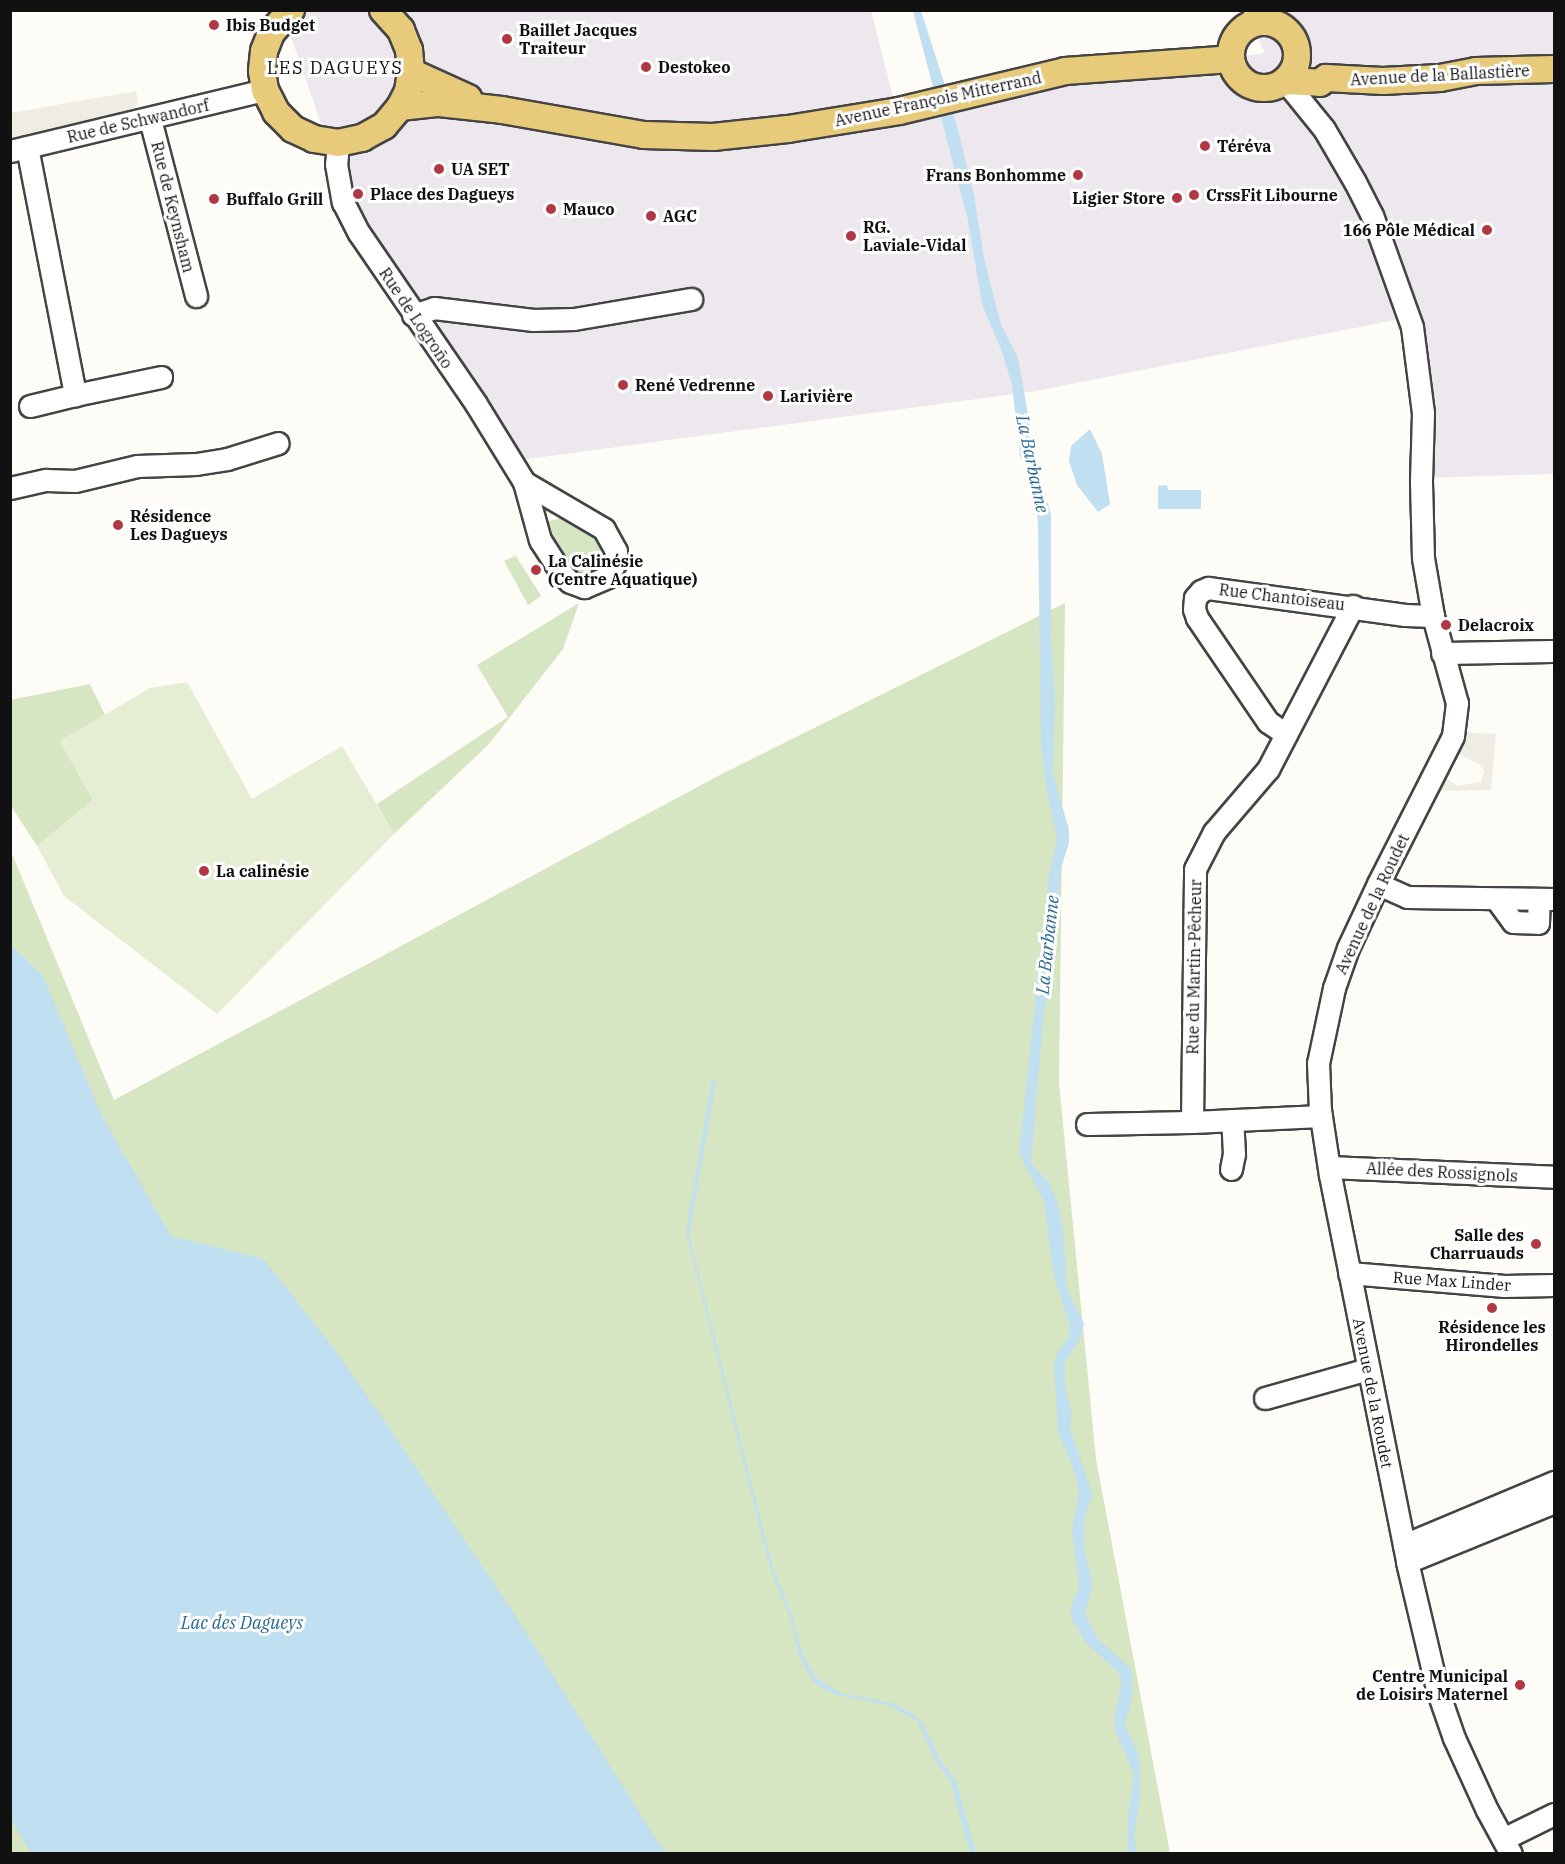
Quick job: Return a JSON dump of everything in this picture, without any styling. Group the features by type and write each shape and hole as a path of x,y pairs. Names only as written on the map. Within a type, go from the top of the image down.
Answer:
{"main road":[{"path":"285,13 271,33 264,51 262,71 265,90 276,112 293,129 314,139 338,143 369,134 384,126 400,107 408,91 411,72 409,50 401,30 383,10"},
{"path":"1257,16 1289,32 1295,42 1298,57 1295,68 1285,81 1267,88 1247,84 1239,77 1231,59 1237,35 1257,16"},
{"name":"Avenue de la Ballastière","path":"1298,57 1321,72 1323,81"},
{"name":"Avenue François Mitterrand","path":"400,107 439,103 502,110 644,135 713,137 788,129 899,111 1065,71 1231,59"},
{"name":"Avenue de la Ballastière","path":"1285,81 1383,81 1440,78 1476,71 1554,69"},
{"name":"Avenue François Mitterrand","path":"411,72 459,95 502,110"}],"street":[{"name":"Avenue de la Roudet","path":"1285,81 1336,146 1372,215 1412,327 1423,413 1421,482 1423,558 1433,616 1457,704 1453,736 1378,884 1348,948 1334,988 1318,1063 1321,1116 1349,1273 1405,1554 1437,1689 1450,1727 1487,1810 1507,1846"},
{"path":"1308,108 1323,81"},
{"name":"Rue de Schwandorf","path":"19,149 265,90"},
{"name":"Rue de Keynsham","path":"150,119 196,296"},
{"name":"Rue de Logroño","path":"338,143 336,164 343,202 359,233 476,404 524,482 540,540 561,574 570,582 584,587 599,583 612,570 616,551 604,530 590,519 568,510 524,482"},
{"path":"19,149 75,396"},
{"path":"413,315 434,308 533,320 574,319 691,299"},
{"path":"30,406 161,377"},
{"path":"10,488 46,480 75,481 137,466 196,464 227,459 278,443"},
{"path":"534,523 549,513 568,510"},
{"name":"Rue Chantoiseau","path":"1286,734 1268,722 1197,618 1194,609 1195,598 1208,588 1353,606 1405,615 1433,616"},
{"name":"Rue du Martin-Pêcheur","path":"1192,1122 1195,869 1214,832 1268,768 1353,606"},
{"path":"1442,653 1554,651"},
{"path":"1378,884 1407,897 1497,900 1513,922 1538,923 1546,899"},
{"path":"1087,1124 1321,1116"},
{"path":"1231,1169 1234,1154 1232,1120"},
{"name":"Allée des Rossignols","path":"1329,1167 1554,1177"},
{"name":"Rue Max Linder","path":"1349,1273 1504,1286 1554,1285"},
{"path":"1264,1398 1368,1369"},
{"path":"1405,1554 1554,1482"},
{"path":"1405,1554 1554,1502"},
{"path":"1507,1846 1554,1814"}],"shaded area":[{"path":"282,11 871,11 895,104 1265,53 1244,11 1554,11 1554,474 1420,478 1405,318 1036,391 520,460 404,299 326,138"},
{"path":"136,91 138,102 132,113 11,144 11,113"},
{"path":"1458,732 1496,734 1491,790 1431,791","holes":["1457,753 1480,765 1484,772 1481,782 1457,786 1446,778"]}],"green space":[{"path":"566,517 599,536 608,555 597,578 574,579 542,530 549,521"},
{"path":"516,556 541,596 528,605 504,561"},
{"path":"579,603 563,649 489,744 394,834 377,804 508,717 477,665"},
{"path":"1065,603 1059,1083 1096,1459 1170,1853 11,1853 10,849 114,1100 718,776"},
{"name":"La calinésie","path":"187,682 252,799 342,746 394,834 217,1014 64,896 37,846 93,800 60,741 150,688"},
{"path":"90,684 105,715 60,741 93,800 37,846 11,806 10,700"}],"water":[{"name":"La Barbanne","path":"913,11 921,11 952,107 974,195 984,258 1001,325 1018,358 1036,459 1051,515 1051,632 1055,704 1053,774 1069,830 1069,843 1061,868 1053,976 1044,1010 1031,1163 1049,1183 1058,1203 1063,1229 1067,1289 1084,1324 1080,1339 1065,1361 1065,1386 1072,1413 1070,1429 1093,1495 1085,1515 1084,1548 1093,1584 1085,1614 1098,1639 1131,1668 1133,1692 1125,1724 1139,1755 1140,1797 1134,1837 1137,1853 1128,1853 1128,1817 1134,1774 1115,1731 1114,1721 1121,1684 1119,1673 1086,1643 1072,1620 1070,1610 1079,1586 1072,1530 1079,1491 1073,1467 1058,1432 1054,1366 1056,1356 1069,1336 1070,1325 1054,1277 1044,1201 1019,1153 1049,875 1057,839 1047,791 1041,745 1038,521 1029,474 1020,456 1012,385 1002,352 982,304 968,220"},
{"path":"1090,429 1102,454 1110,504 1098,512 1077,485 1069,461 1071,446"},
{"path":"1167,485 1168,490 1201,490 1201,509 1158,509 1158,486"},
{"name":"Lac des Dagueys","path":"11,945 43,976 102,1116 171,1236 264,1259 338,1354 399,1442 517,1618 665,1853 31,1853 10,1818"},
{"path":"712,1080 716,1081 689,1235 773,1568 791,1613 803,1656 816,1678 840,1693 893,1703 915,1716 924,1725 939,1758 956,1781 976,1853 970,1853 951,1782 936,1762 917,1721 889,1705 833,1694 813,1682 799,1656 791,1621 770,1567 686,1231"}],"place":[{"name":"Ibis Budget","path":"214,25"},
{"name":"Baillet Jacques Traiteur","path":"507,39"},
{"name":"Destokeo","path":"646,67"},
{"name":"Téréva","path":"1205,146"},
{"name":"UA SET","path":"439,169"},
{"name":"Frans Bonhomme","path":"1078,175"},
{"name":"Place des Dagueys","path":"358,194"},
{"name":"CrssFit Libourne","path":"1194,195"},
{"name":"Ligier Store","path":"1177,198"},
{"name":"Buffalo Grill","path":"214,199"},
{"name":"Mauco","path":"551,209"},
{"name":"AGC","path":"651,216"},
{"name":"166 Pôle Médical","path":"1487,230"},
{"name":"RG. Laviale-Vidal","path":"851,236"},
{"name":"René Vedrenne","path":"623,385"},
{"name":"Larivière","path":"768,396"},
{"name":"Résidence Les Dagueys","path":"118,525"},
{"name":"La Calinésie (Centre Aquatique)","path":"536,570"},
{"name":"Delacroix","path":"1446,625"},
{"name":"La calinésie","path":"204,871"},
{"name":"Salle des Charruauds","path":"1536,1244"},
{"name":"Résidence les Hirondelles","path":"1492,1308"},
{"name":"Centre Municipal de Loisirs Maternel","path":"1520,1685"}],"district":[{"name":"LES DAGUEYS","path":"335,68"}]}
